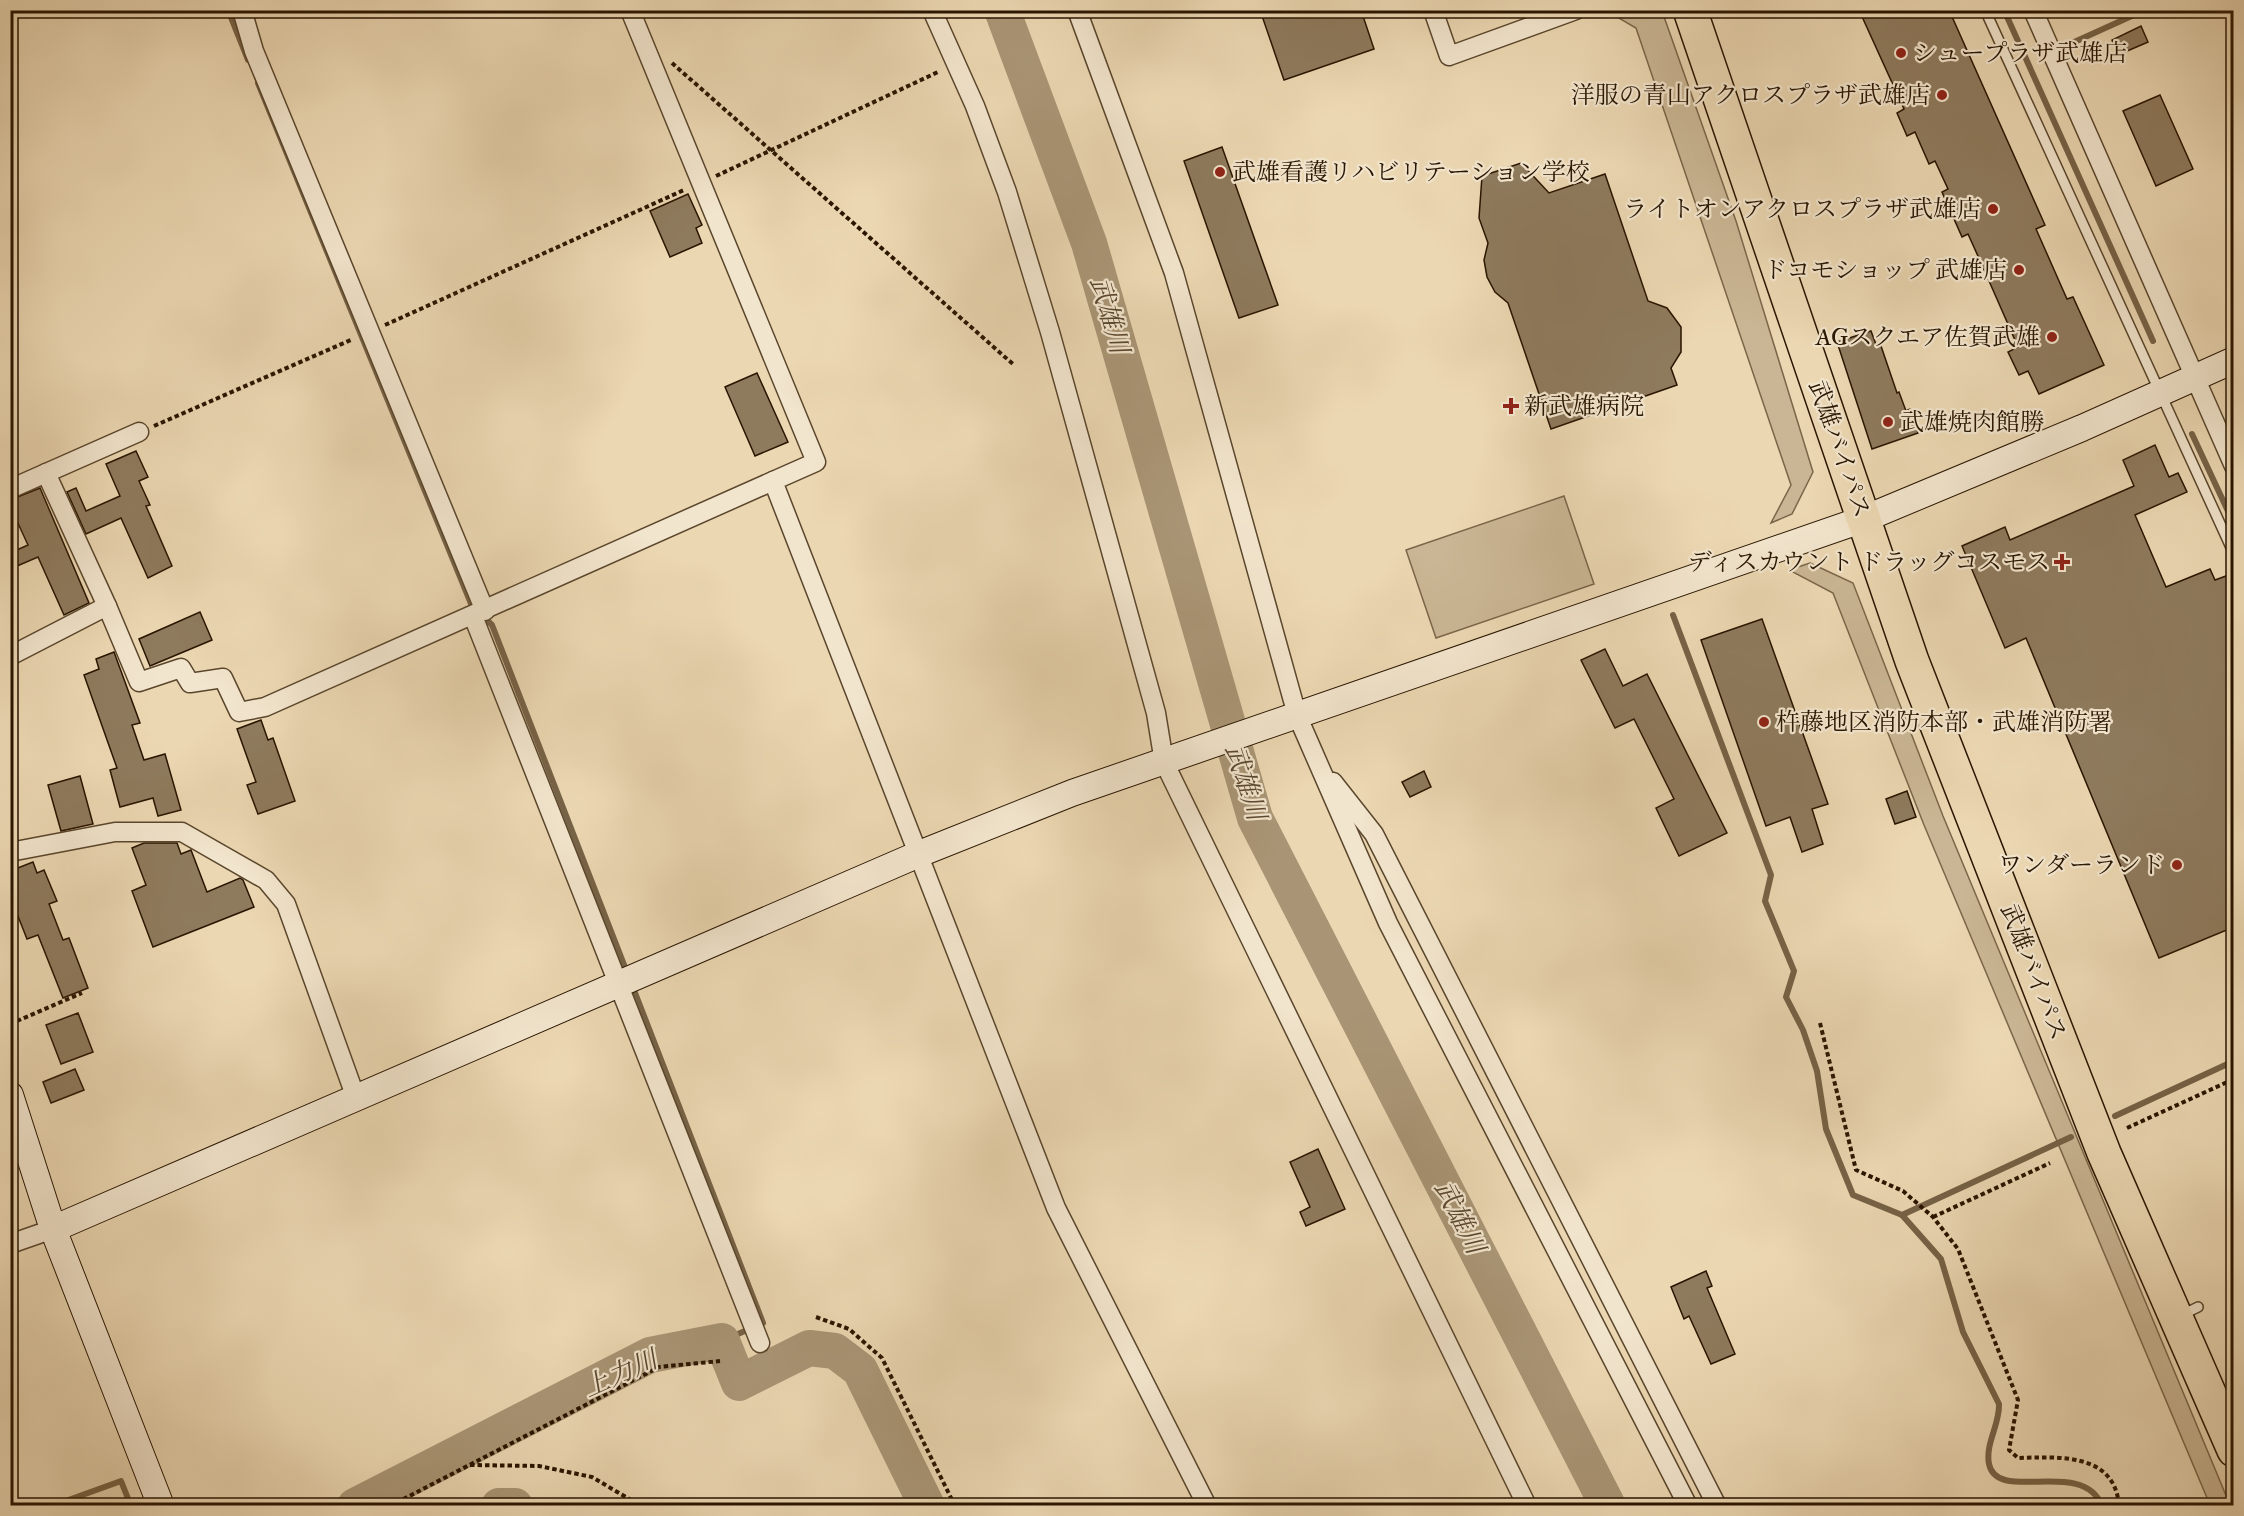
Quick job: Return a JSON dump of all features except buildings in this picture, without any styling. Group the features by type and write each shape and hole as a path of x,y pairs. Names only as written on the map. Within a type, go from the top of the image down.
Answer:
{"highway":[{"name":"武雄バイパス","path":"1690,10 1912,661 2096,1131 2187,1313 2234,1450"}],"street":[{"path":"242,10 254,51 363,335 479,613 617,984 760,1343"},
{"path":"46,473 139,682 181,668 190,683 223,678 239,712 265,707 816,462 630,10"},
{"path":"932,10 975,106 1007,192 1050,332 1156,713 1167,761 1527,1506"},
{"path":"1077,10 1174,273 1294,716 1317,760 1388,923 1688,1506"},
{"path":"1433,10 1449,56 1576,10"},
{"path":"2033,10 2193,378 2234,466"},
{"path":"10,1244 53,1229 919,854 1072,793 1864,519 2234,360"},
{"path":"10,489 139,432"},
{"path":"773,481 1056,1208 1207,1506"},
{"path":"10,656 107,606"},
{"path":"1317,760 1374,834 1717,1506"},
{"path":"10,852 115,832 182,832 266,880 285,904 356,1098"},
{"path":"10,1095 53,1229 161,1506"}],"lane":[{"path":"1985,10 2234,554"}],"path":[{"path":"640,34 1014,365"},
{"path":"139,432 363,335 701,183 938,72"},
{"path":"10,1024 82,993"},
{"path":"1820,1023 1856,1170 1903,1191 1933,1217 1958,1249 2019,1400 2009,1450 2018,1458 2069,1457 2103,1470 2118,1490 2119,1506"},
{"path":"2127,1128 2234,1079"},
{"path":"1933,1217 2050,1164"},
{"path":"816,1317 849,1329 882,1358 955,1506"},
{"path":"390,1506 659,1367 720,1361"},
{"path":"469,1465 539,1466 592,1478 642,1506"}],"shaded area":[{"path":"1633,11 1662,11 1736,221 1813,472 1792,514 1771,523 1791,485 1636,28 1617,17"},
{"path":"1564,496 1594,584 1436,638 1406,550"},
{"path":"1810,563 1853,583 1943,816 2230,1505 2210,1505 1924,825 1833,593 1789,570"}],"waterway":[{"path":"228,10 248,60"},
{"name":"武雄川","path":"1002,10 1089,243 1255,818 1608,1506"},
{"path":"2004,10 2153,341"},
{"path":"2061,48 2145,10"},
{"path":"258,83 472,606 492,625 628,975"},
{"path":"2192,434 2234,524"},
{"path":"1673,615 1771,875 1765,901 1794,971 1786,997 1803,1030 1817,1071 1826,1129 1853,1195 1902,1215 1941,1259 1963,1332 1999,1404 1988,1456 1989,1464 1995,1475 2007,1481 2077,1484 2092,1492 2102,1506"},
{"path":"632,985 763,1323 722,1341"},
{"path":"2115,1116 2234,1061"},
{"path":"1902,1215 2071,1137"},
{"name":"上力川","path":"355,1506 650,1355 722,1341 739,1383 809,1348 835,1351 860,1370 927,1506"},
{"path":"52,1506 121,1481 131,1506"},
{"path":"499,1506 515,1506"}],"place":[{"name":"シュープラザ武雄店","path":"1901,53"},
{"name":"洋服の青山アクロスプラザ武雄店","path":"1942,95"},
{"name":"武雄看護リハビリテーション学校","path":"1220,172"},
{"name":"ライトオンアクロスプラザ武雄店","path":"1993,209"},
{"name":"ドコモショップ 武雄店","path":"2019,270"},
{"name":"AGスクエア佐賀武雄","path":"2052,337"},
{"name":"新武雄病院","path":"1511,406"},
{"name":"武雄焼肉館勝","path":"1888,422"},
{"name":"ディスカウント ドラッグコスモス","path":"2062,562"},
{"name":"杵藤地区消防本部・武雄消防署","path":"1764,722"},
{"name":"ワンダーランド","path":"2177,865"}]}
